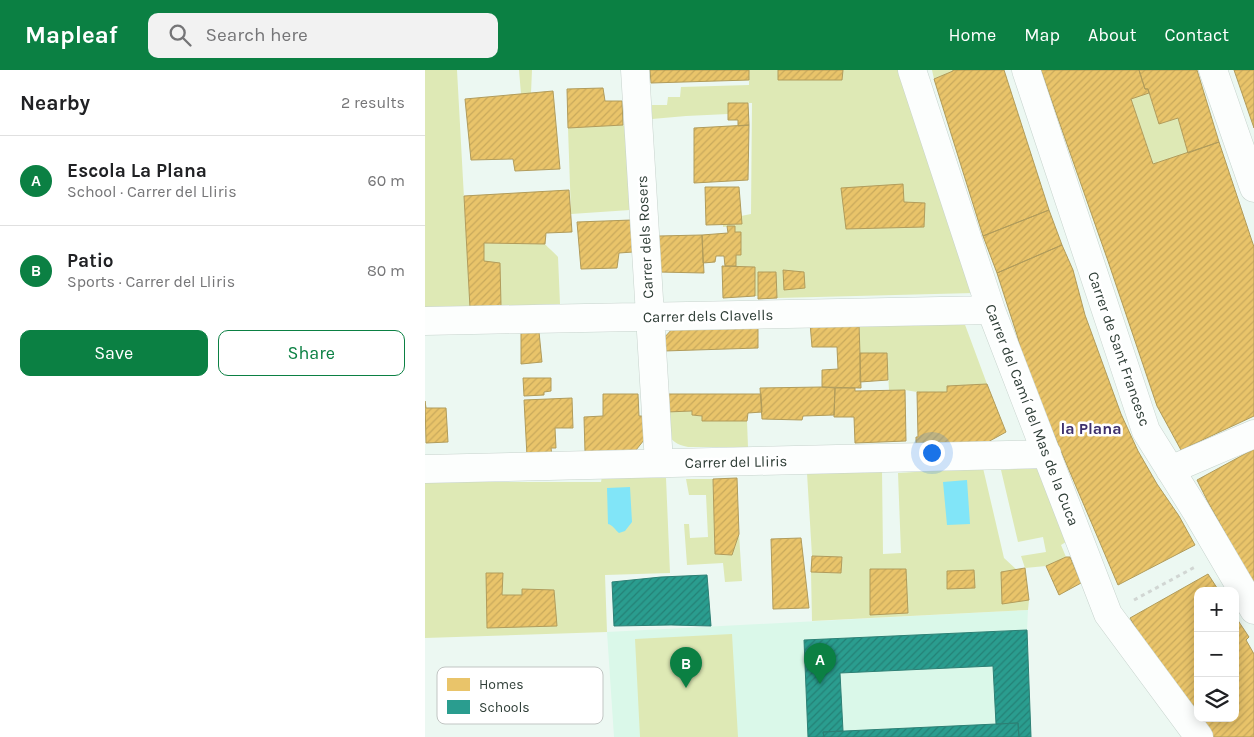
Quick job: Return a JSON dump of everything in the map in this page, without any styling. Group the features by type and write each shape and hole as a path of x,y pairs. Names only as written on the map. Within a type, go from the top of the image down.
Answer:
{"street":[{"name":"Carrer dels Rosers","path":"635,70 659,464"},
{"name":"Carrer del Camí del Mas de la Cuca","path":"912,70 991,310 1109,614 1199,737"},
{"name":"Carrer de Sant Francesc","path":"1026,70 1146,431 1254,610"},
{"path":"1213,70 1254,188"},
{"name":"Carrer dels Clavells","path":"425,321 991,310"},
{"path":"1170,470 1254,434"},
{"name":"Carrer del Lliris","path":"425,469 1047,454"}],"path":[{"path":"1134,600 1221,554"}],"shaded area":[{"path":"1028,610 1031,737 614,737 607,632"}],"green space":[{"path":"425,70 457,70 470,308 425,307"},
{"path":"519,70 532,70 531,93 521,94"},
{"path":"749,70 778,70 778,80 842,80 843,70 902,70 974,293 777,298 776,272 758,272 758,296 755,296 755,267 736,266 736,255 741,255 741,232 735,232 735,226 723,227 723,225 741,224 741,216 751,214 752,103 728,103 728,114 652,119 652,105 667,105 668,97 680,97 681,87 749,85"},
{"path":"932,70 953,70 953,71 934,79"},
{"path":"1149,93 1159,124 1178,118 1188,153 1153,164 1131,99"},
{"path":"626,126 630,210 571,214 568,128"},
{"path":"484,243 545,244 558,257 560,304 501,306 500,264 484,261"},
{"path":"964,322 987,384 947,386 947,392 889,390 887,353 860,353 859,323"},
{"path":"692,411 692,415 702,416 702,421 747,421 748,447 688,447 675,442 669,435 666,412"},
{"path":"1041,467 1071,539 1061,545 1066,557 1046,566 1025,568 1021,556 1046,552 1043,537 1018,542 1001,470"},
{"path":"983,468 1004,558 1017,570 1001,572 1002,603 1029,600 1028,610 812,621 811,572 841,573 842,557 812,556 807,473 882,470 883,554 901,553 898,473"},
{"path":"602,477 666,478 670,573 605,575 607,632 425,638 425,482 601,482"},
{"path":"686,479 713,479 715,554 732,555 739,534 742,581 725,582 723,563 687,565 684,524 689,524 690,538 708,537 706,495 689,495"},
{"path":"732,634 738,737 640,737 635,639"}],"water":[{"path":"967,480 970,524 947,525 943,482"},
{"path":"630,487 632,522 625,531 619,533 613,526 608,524 607,488"}],"building: Homes":[{"path":"650,70 749,70 749,80 651,83"},
{"path":"778,70 843,70 842,80 778,80"},
{"path":"953,70 1004,70 1049,210 983,236 934,79"},
{"path":"1041,70 1139,70 1145,89 1148,89 1149,93 1131,99 1153,164 1219,142 1254,247 1254,416 1181,450 1157,406"},
{"path":"1139,70 1197,70 1219,142 1188,153 1178,118 1159,124 1148,89 1145,89"},
{"path":"1234,70 1254,70 1254,128"},
{"path":"603,88 605,101 622,101 623,125 568,128 567,89"},
{"path":"553,91 560,169 515,171 513,159 471,160 465,99"},
{"path":"728,103 748,103 749,125 738,126 738,120 728,120"},
{"path":"749,125 748,180 694,183 694,128"},
{"path":"903,184 904,202 925,203 924,227 846,229 841,188"},
{"path":"705,187 739,187 742,224 706,225"},
{"path":"569,190 572,232 546,233 545,244 484,243 484,261 500,263 501,306 470,308 464,196"},
{"path":"1049,210 1062,245 997,273 983,236"},
{"path":"632,220 633,252 619,253 617,268 581,269 577,222"},
{"path":"727,226 735,226 735,232 741,232 741,255 736,255 736,266 725,266 724,256 716,256 715,262 703,263 702,235 728,233"},
{"path":"702,235 704,273 659,272 659,236"},
{"path":"1062,245 1073,270 1085,315 1121,414 1138,451 1195,545 1118,585 1026,369 997,273"},
{"path":"722,266 755,267 755,296 723,298"},
{"path":"783,270 804,272 805,288 784,290"},
{"path":"758,272 776,272 777,298 758,299"},
{"path":"810,323 859,323 861,388 822,387 822,370 838,369 837,347 812,347"},
{"path":"758,325 758,348 664,351 663,339 674,327"},
{"path":"539,332 542,362 521,364 521,333"},
{"path":"860,353 887,353 888,380 860,382"},
{"path":"523,378 551,378 551,391 544,392 544,395 524,396"},
{"path":"987,384 1006,432 986,443 916,445 916,437 918,437 917,392 947,392 947,386"},
{"path":"760,388 835,388 834,415 803,416 802,420 762,419"},
{"path":"835,388 855,388 855,391 905,390 906,441 855,443 854,417 834,417"},
{"path":"603,394 638,394 639,416 642,416 644,440 632,455 585,452 584,417 603,416"},
{"path":"665,394 761,394 762,412 748,413 747,421 702,421 702,416 692,415 692,411 666,412"},
{"path":"572,398 573,428 555,428 556,448 551,448 552,456 527,456 524,400"},
{"path":"425,401 426,408 446,408 448,442 426,443"},
{"path":"1254,449 1254,585 1197,480"},
{"path":"737,478 739,534 732,555 715,554 713,479"},
{"path":"801,538 809,608 773,609 771,539"},
{"path":"812,556 842,557 841,573 811,572"},
{"path":"1070,557 1081,583 1059,595 1046,566"},
{"path":"1025,568 1029,600 1002,604 1001,572"},
{"path":"870,569 906,569 908,613 870,615"},
{"path":"974,570 975,588 947,589 947,571"},
{"path":"486,573 503,573 502,595 522,595 522,589 554,590 557,626 487,628"},
{"path":"1208,574 1216,587 1194,587 1194,717 1150,653 1130,618"},
{"path":"1239,622 1249,637 1246,640 1254,654 1254,737 1208,737 1198,722 1239,722"}],"building: Schools":[{"path":"707,575 711,626 614,626 612,582"},
{"path":"1027,630 1031,737 1019,737 1018,723 996,724 993,666 840,673 843,731 823,732 824,737 808,737 804,640"},
{"path":"1018,723 1019,737 824,737 823,732"}],"place":[{"name":"Escola La Plana","path":"820,684"},
{"name":"Patio","path":"686,688"}],"district":[{"name":"la Plana","path":"1091,428"}]}
